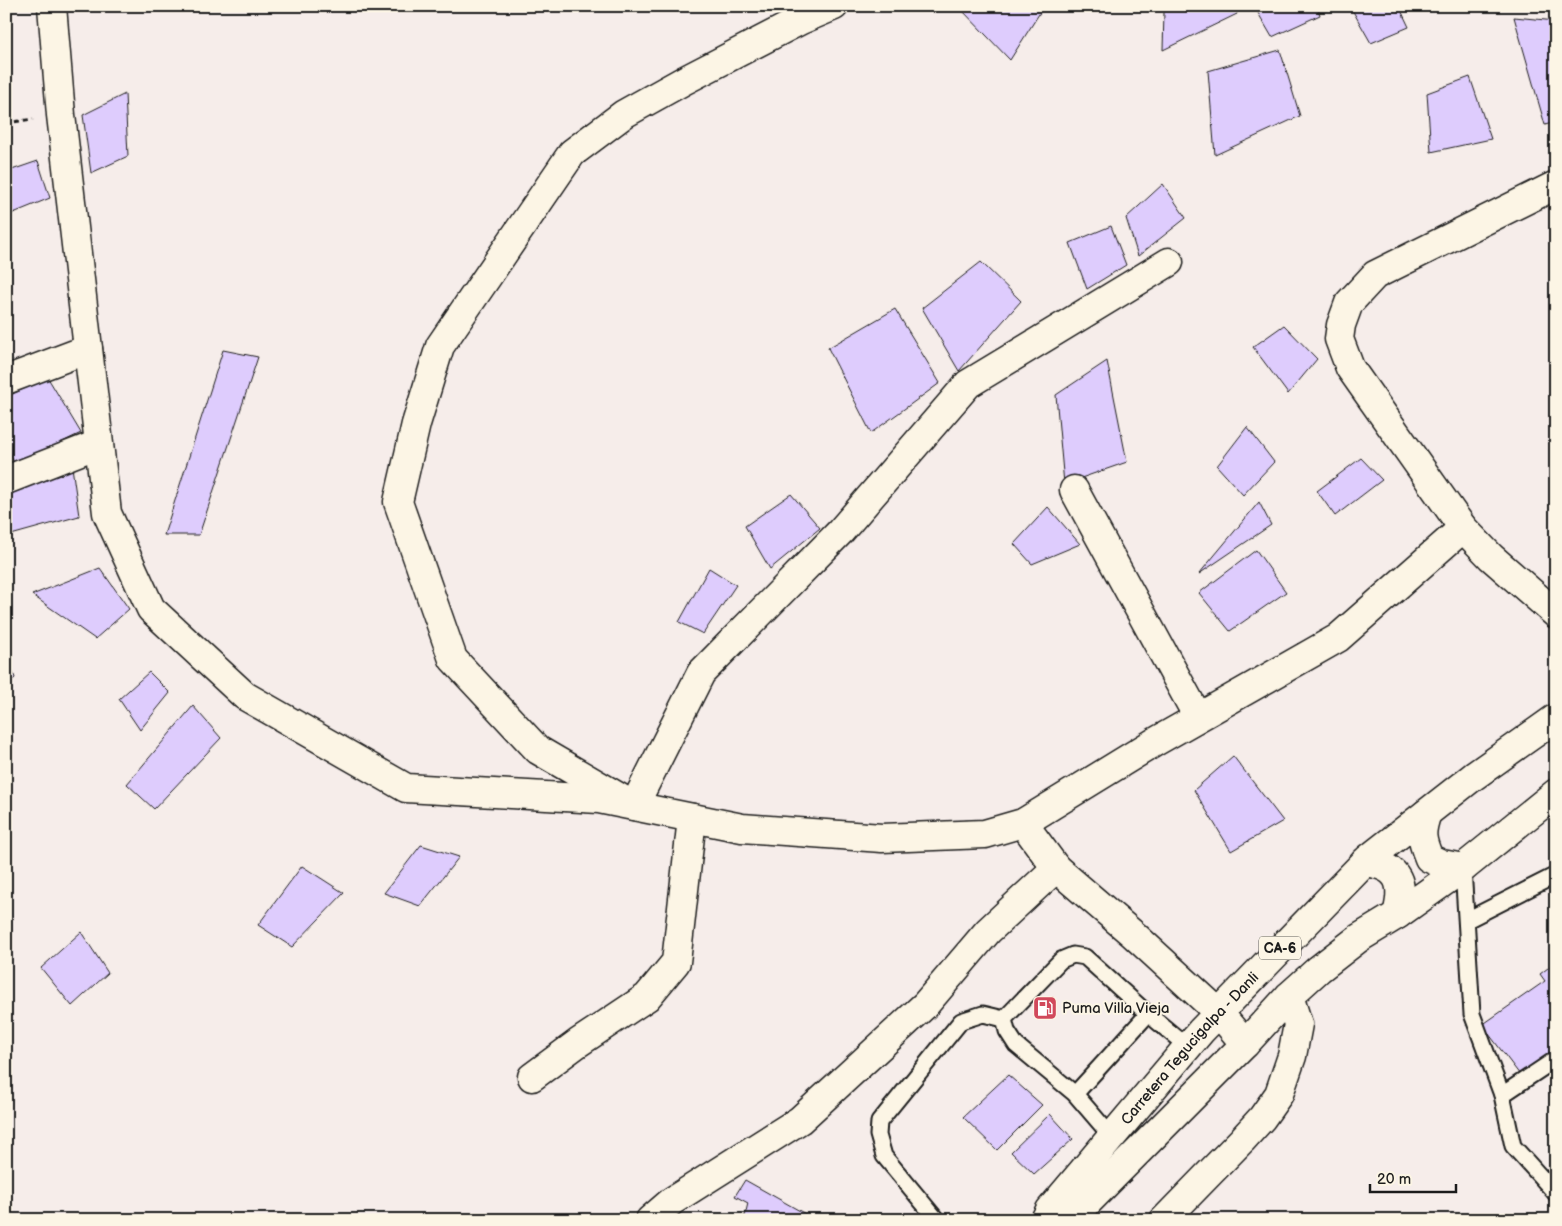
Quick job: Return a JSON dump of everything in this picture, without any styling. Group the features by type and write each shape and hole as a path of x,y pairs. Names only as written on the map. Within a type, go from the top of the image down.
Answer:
{"main road":[{"path":"52,6 60,114 107,514 151,609 245,696 406,788 599,799 742,828 882,838 985,834 1024,823 1155,742 1338,638 1464,528"},
{"path":"634,806 538,750 453,659 398,502 416,424 440,346 572,153 624,114 800,20 834,6"},
{"path":"1556,185 1375,275 1349,303 1341,325 1339,339 1350,368 1464,528 1491,557 1556,614"},
{"path":"634,806 701,673 840,532 968,384 1169,262"},
{"path":"6,380 88,349"},
{"path":"6,480 98,444"},
{"path":"1074,490 1198,718"},
{"name":"Carretera Tegucigalpa - Danli","path":"1045,1220 1050,1210 1111,1136 1188,1047 1364,862 1474,776 1556,718"},
{"name":"CA-6","path":"1070,1220 1245,1044 1289,996 1359,938 1397,915 1463,868 1556,792"},
{"path":"1427,813 1421,834 1429,858 1442,864 1463,868"},
{"path":"532,1077 578,1042 646,997 676,962 692,818"},
{"path":"1024,823 1056,868 1134,935 1219,1013 1245,1044"},
{"path":"1364,862 1377,864 1396,875 1400,883 1401,897 1397,915"},
{"path":"650,1220 672,1201 800,1120 925,1005 988,931 1056,868"},
{"path":"1164,1220 1242,1140 1280,1094 1292,1056 1298,1024 1289,996"}],"lane":[{"path":"1463,868 1472,1014 1502,1094 1513,1146 1556,1194"},
{"path":"1467,920 1556,875"},
{"path":"1004,1019 1061,960 1073,955 1085,957 1188,1047"},
{"path":"937,1220 884,1156 878,1135 879,1122 961,1021 983,1014 1004,1019"},
{"path":"1075,1094 1148,1014"},
{"path":"1004,1019 1007,1031 1016,1046 1075,1094 1111,1136"},
{"path":"1502,1094 1556,1059"}],"building":[{"path":"963,6 1044,6 1010,60 961,9"},
{"path":"1172,6 1235,6 1237,14 1163,50 1164,12"},
{"path":"1254,6 1317,6 1320,15 1272,37"},
{"path":"1350,6 1399,6 1409,27 1371,43"},
{"path":"1514,17 1556,21 1556,122 1545,125"},
{"path":"1280,50 1300,116 1215,155 1208,71"},
{"path":"1470,77 1491,139 1431,152 1427,93"},
{"path":"125,94 128,156 91,173 83,115"},
{"path":"38,161 50,198 6,216 6,172"},
{"path":"1163,184 1186,218 1138,256 1126,218"},
{"path":"1111,226 1126,265 1087,289 1070,243"},
{"path":"981,262 1021,301 959,371 922,308"},
{"path":"895,309 940,383 871,433 828,348"},
{"path":"1284,325 1317,359 1288,394 1253,347"},
{"path":"223,350 258,357 199,535 164,535"},
{"path":"1107,361 1127,462 1064,484 1056,395"},
{"path":"48,378 81,433 14,465 6,436 6,397"},
{"path":"1247,427 1274,462 1243,495 1217,466"},
{"path":"1361,458 1382,480 1335,516 1317,491"},
{"path":"72,467 79,516 11,535 6,516 6,492"},
{"path":"791,494 820,528 770,569 745,526"},
{"path":"1259,502 1271,525 1199,574"},
{"path":"1048,507 1080,544 1032,564 1014,544"},
{"path":"1256,550 1286,592 1230,631 1199,593"},
{"path":"100,568 129,609 95,639 32,595"},
{"path":"709,568 736,585 703,634 679,622"},
{"path":"6,654 15,678 6,686"},
{"path":"149,672 170,693 140,730 119,699"},
{"path":"193,706 221,738 154,809 127,784"},
{"path":"1233,756 1283,821 1231,851 1194,790"},
{"path":"421,845 459,857 420,906 384,893"},
{"path":"302,866 344,893 292,947 258,925"},
{"path":"81,932 108,973 72,1006 41,968"},
{"path":"1556,962 1556,1048 1520,1075 1482,1025 1545,981 1540,974"},
{"path":"1008,1075 1042,1105 997,1150 963,1117"},
{"path":"1050,1114 1073,1139 1034,1174 1011,1152"},
{"path":"745,1180 816,1220 744,1220 748,1203 735,1196"}],"place":[{"name":"Puma Villa Vieja","path":"1045,1008"}]}
